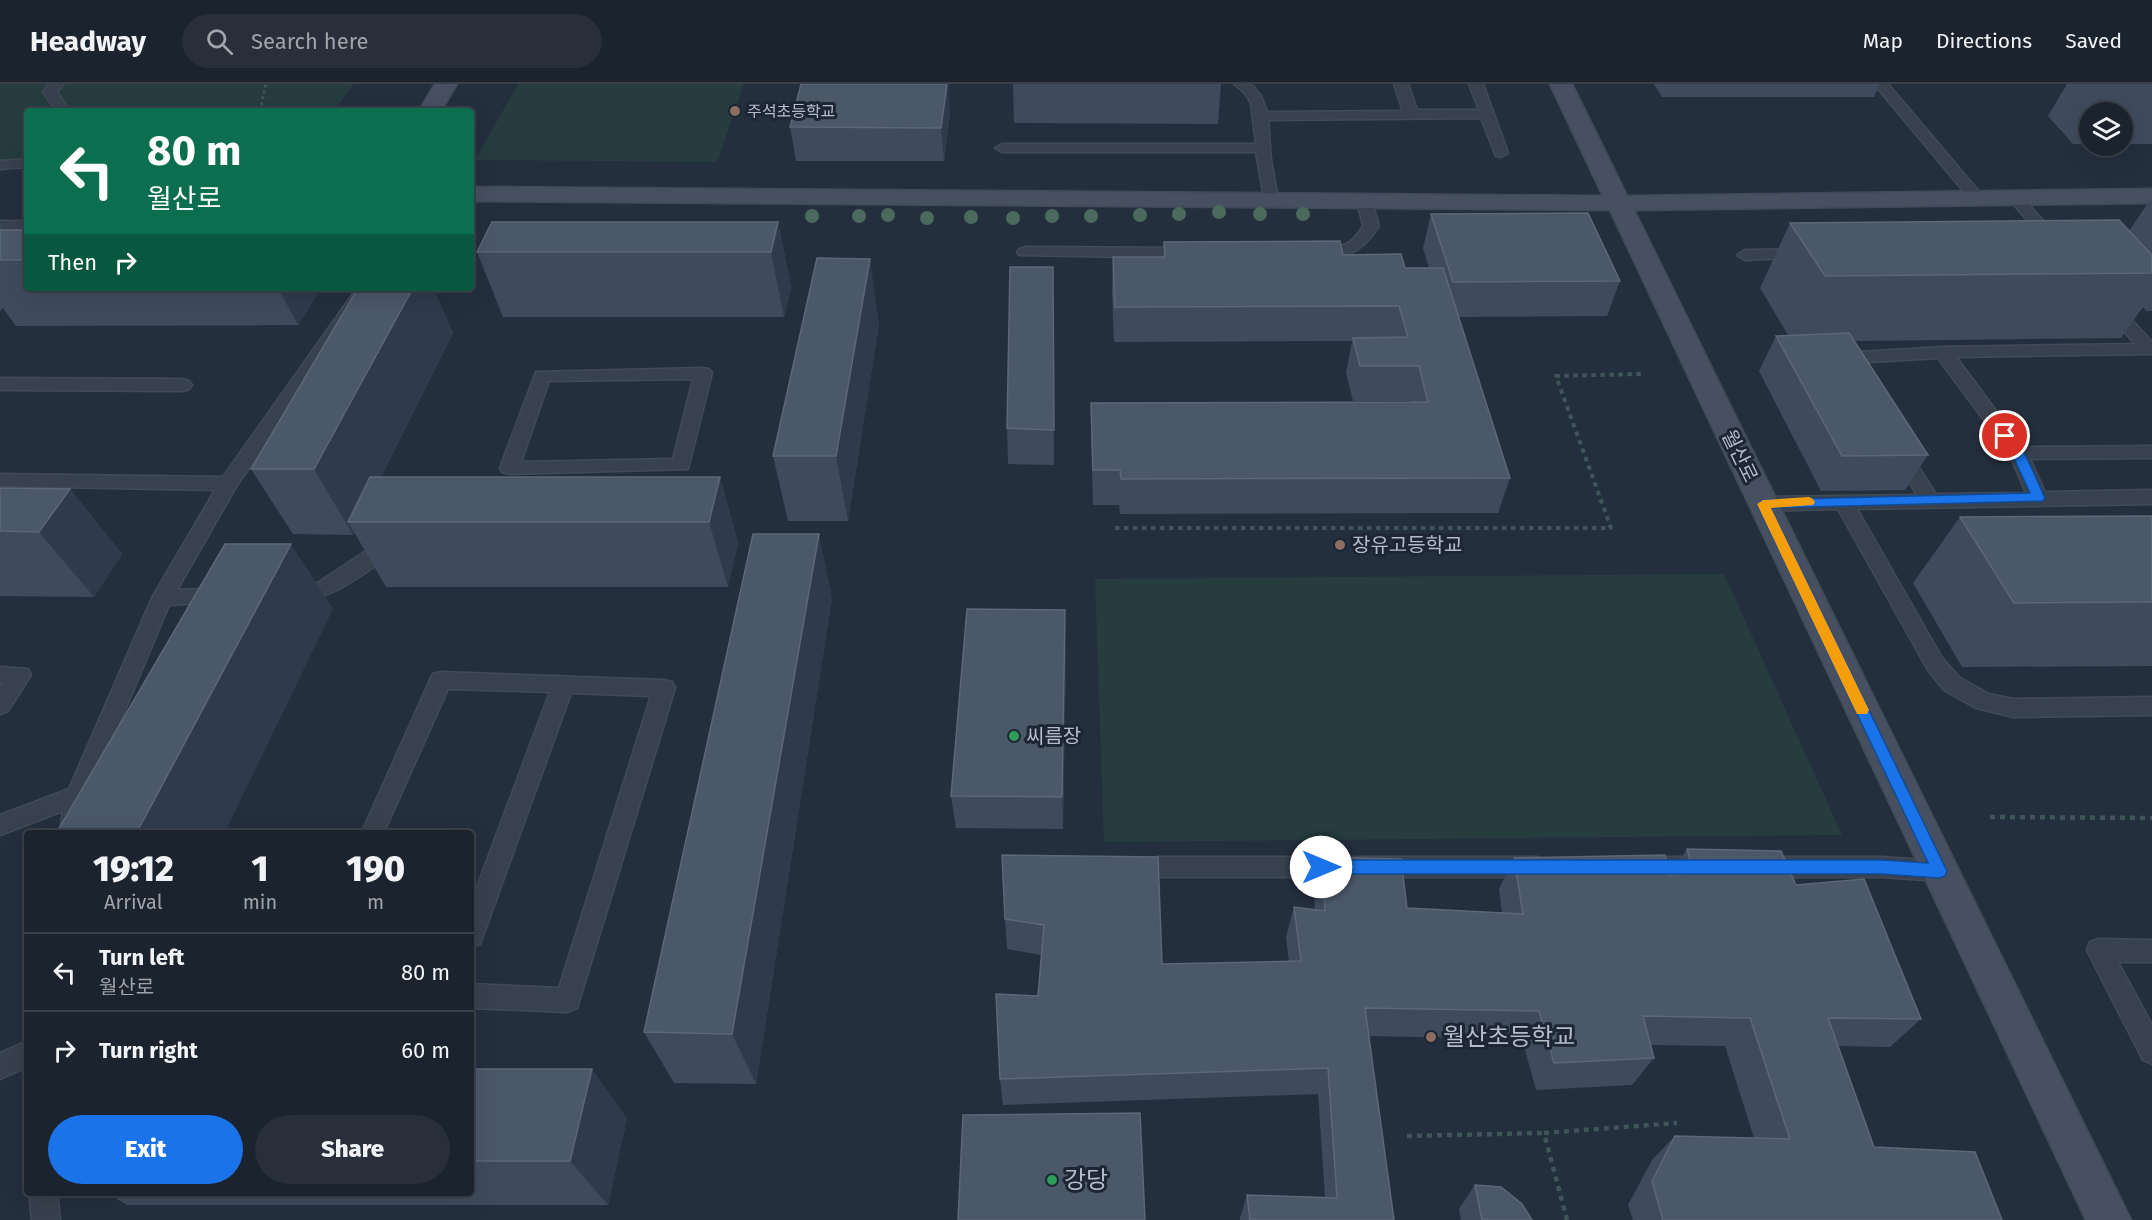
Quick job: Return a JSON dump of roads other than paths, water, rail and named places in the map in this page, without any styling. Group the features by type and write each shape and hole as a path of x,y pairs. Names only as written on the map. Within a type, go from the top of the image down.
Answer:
{"street":[{"path":"432,108 446,84"},
{"name":"월산로","path":"1561,84 2109,1220"},
{"path":"474,194 1618,203 2013,196 2152,196"}],"lane":[{"path":"56,84 50,92 61,108"},
{"path":"1241,84 1249,88 1262,116 1263,148 1270,199"},
{"path":"1401,84 1412,116"},
{"path":"1476,84 1502,153"},
{"path":"1881,84 1976,197"},
{"path":"1262,116 1487,114"},
{"path":"1002,148 1263,148"},
{"path":"0,165 24,163"},
{"path":"2013,196 2061,251 2038,252"},
{"path":"1303,254 1338,254 1362,243 1371,226 1364,200"},
{"path":"0,226 24,226"},
{"path":"1025,252 1210,253"},
{"path":"1745,255 1815,254"},
{"path":"71,830 78,796 162,598 228,484 363,291"},
{"path":"2101,296 2151,350"},
{"path":"1854,378 1842,358 1943,352 2151,350"},
{"path":"1943,352 2018,453 2038,498"},
{"path":"489,481 509,468 681,465 702,374 542,376 509,468"},
{"path":"0,384 183,385"},
{"path":"1892,439 1930,500"},
{"path":"2018,453 2152,452"},
{"path":"0,480 228,484"},
{"path":"1763,504 2152,497"},
{"path":"1843,501 1935,664 1952,684 1984,702 2013,708 2152,706"},
{"path":"275,593 320,591 410,532"},
{"path":"162,598 241,594"},
{"path":"0,675 20,675 0,705"},
{"path":"374,830 441,680 664,688 568,1000 474,996"},
{"path":"474,928 563,686"},
{"path":"0,825 78,796"},
{"path":"1157,867 1561,867"},
{"path":"1620,867 1882,867 1939,871"},
{"path":"2152,951 2099,950 2152,1051"},
{"path":"0,1066 24,1055"},
{"path":"43,1196 46,1220"}],"place":[{"name":"주석초등학교","path":"735,111"},
{"name":"장유고등학교","path":"1340,545"},
{"name":"씨름장","path":"1014,736"},
{"name":"월산초등학교","path":"1431,1037"},
{"name":"강당","path":"1052,1180"}]}
